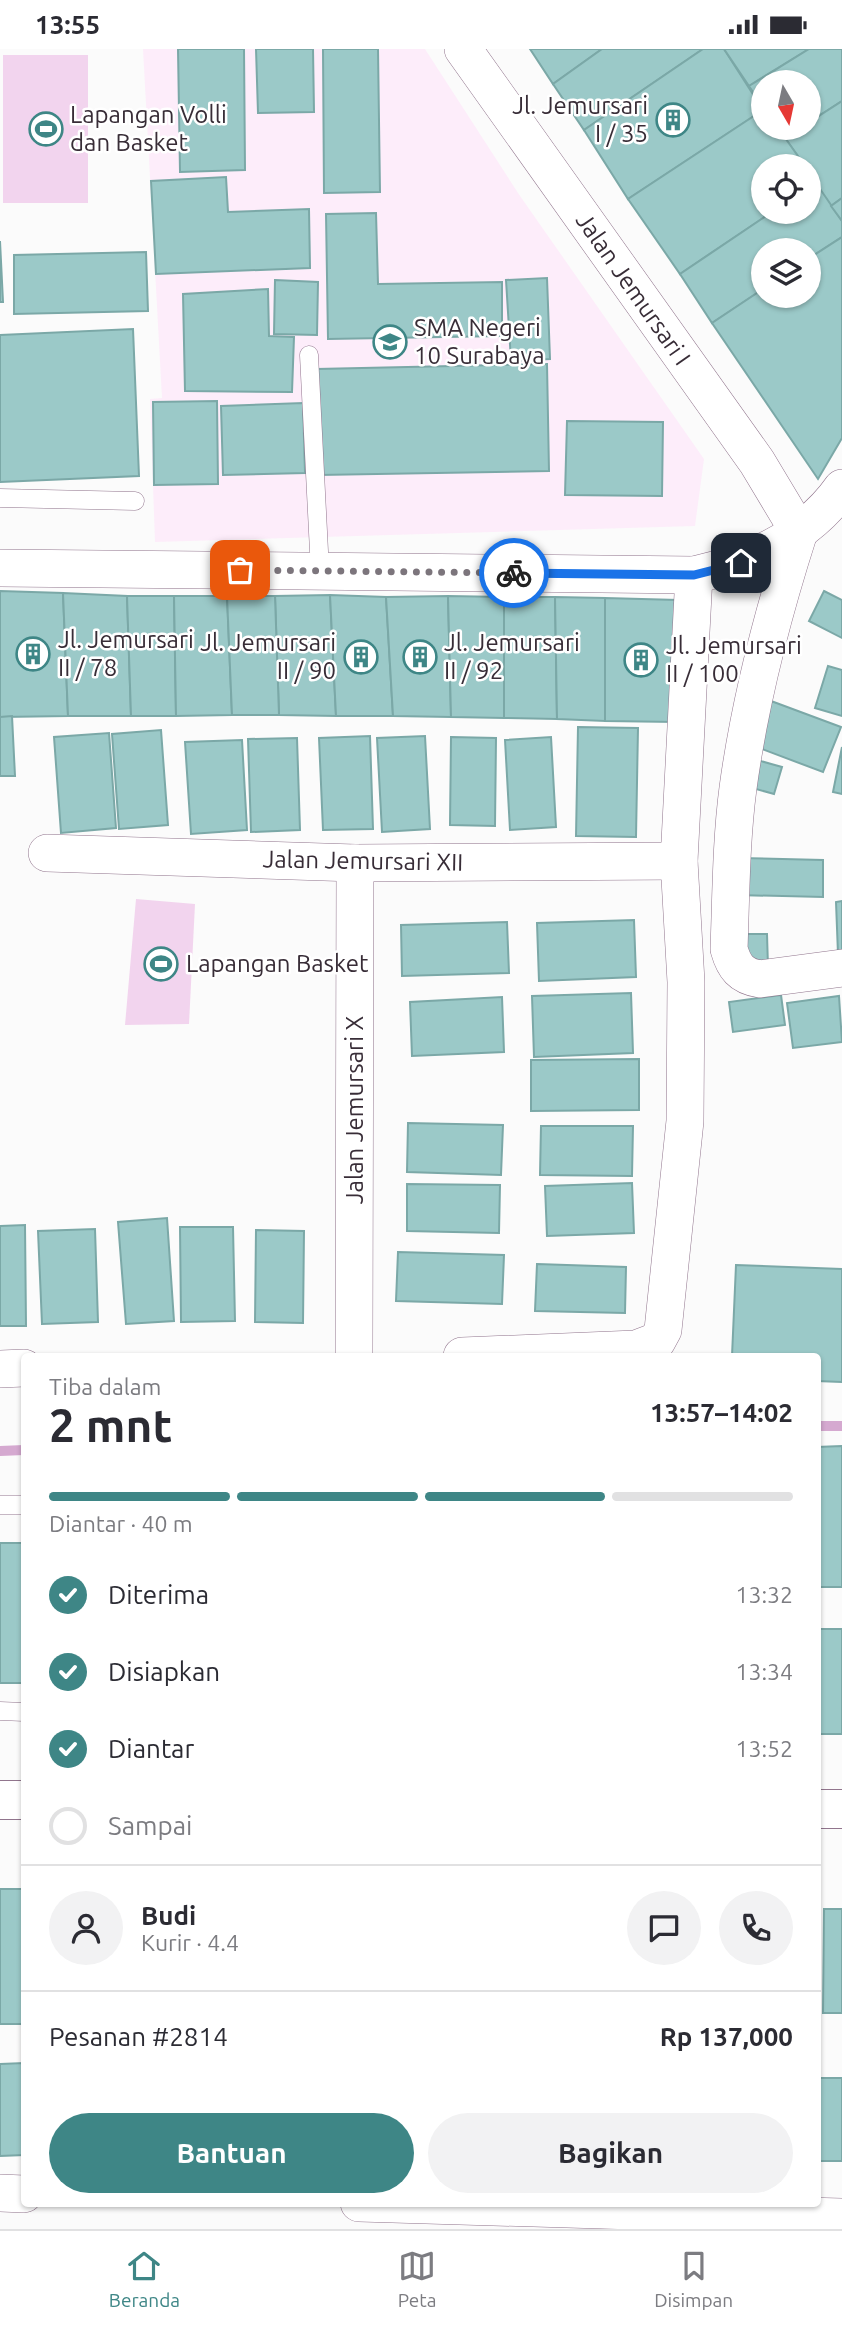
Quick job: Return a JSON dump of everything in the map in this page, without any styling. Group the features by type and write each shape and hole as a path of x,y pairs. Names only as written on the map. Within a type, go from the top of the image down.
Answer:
{"main road":[{"path":"0,1800 21,1800"},
{"path":"821,1809 842,1809"}],"street":[{"name":"Jalan Jemursari I","path":"463,49 757,462 799,532"},
{"path":"0,568 694,575 754,558 799,532 814,522 842,488"},
{"path":"799,532 769,623 749,717 737,791 729,949 736,968 750,978 842,968"},
{"path":"537,1353 636,1349 657,1341 663,1330 685,1121 686,982 680,861 694,575"},
{"name":"Jalan Jemursari XII","path":"47,853 355,863 680,861"},
{"name":"Jalan Jemursari X","path":"354,1353 355,863"},
{"path":"0,1369 21,1369"},
{"path":"0,2193 21,2194"},
{"path":"497,2207 842,2217"}],"lane":[{"path":"309,355 320,571"},
{"path":"0,498 135,501"},
{"path":"0,1505 21,1505"},
{"path":"0,1711 21,1712"}],"shaded area":[{"name":"SMA Negeri 10 Surabaya","path":"143,49 425,49 518,193 704,459 695,526 155,542 150,399 162,398"},
{"name":"Lapangan Volli dan Basket","path":"3,55 88,55 88,203 3,203"},
{"name":"Lapangan Basket","path":"136,899 195,904 189,1024 125,1025"}],"building":[{"path":"178,49 244,49 245,170 180,172"},
{"path":"256,49 313,49 314,112 258,113"},
{"path":"323,49 378,49 380,192 324,193"},
{"path":"530,49 602,49 553,84"},
{"path":"602,49 703,49 584,130 553,84"},
{"name":"Jl. Jemursari I / 35","path":"703,49 724,49 751,91 751,118 628,199 584,130"},
{"path":"724,49 809,49 775,70 751,70 749,86"},
{"path":"809,49 842,49 842,101 821,115 821,70 775,70"},
{"path":"842,101 842,198 831,206 821,191 821,154 796,154 786,140 821,140 821,115"},
{"path":"751,118 751,140 787,140 796,154 751,154 751,224 754,224 680,274 628,199"},
{"path":"226,177 228,212 309,209 310,268 156,274 151,181"},
{"path":"821,190 842,221 842,237 821,251 821,238 751,238 751,297 712,323 680,274 754,224 821,224"},
{"path":"842,198 842,221 831,206"},
{"path":"376,213 378,284 502,282 502,336 328,339 326,214"},
{"path":"842,237 842,438 818,479 712,323 751,297 751,308 821,308 821,251"},
{"path":"0,241 3,302 0,302"},
{"path":"146,252 148,311 14,314 14,255"},
{"path":"547,278 550,359 511,361 506,280"},
{"path":"275,280 318,282 317,335 274,334"},
{"path":"268,289 269,336 294,337 292,392 185,391 183,294"},
{"path":"133,329 139,476 0,482 0,335"},
{"path":"547,364 549,471 319,475 317,369"},
{"path":"217,401 218,484 154,485 153,402"},
{"path":"303,403 305,473 223,475 221,406"},
{"path":"567,421 663,422 662,496 565,495"},
{"name":"Jl. Jemursari II / 78","path":"0,591 63,593 68,716 0,717"},
{"path":"824,591 842,600 842,638 809,621"},
{"path":"63,593 127,596 131,716 68,716"},
{"path":"330,595 336,716 279,715 275,596"},
{"name":"Jl. Jemursari II / 90","path":"330,595 386,597 393,716 336,716"},
{"path":"127,596 174,596 176,716 131,716"},
{"path":"174,596 227,596 232,715 176,716"},
{"path":"227,596 275,596 279,715 232,715"},
{"name":"Jl. Jemursari II / 92","path":"448,596 451,717 393,716 386,597"},
{"path":"448,596 504,597 504,718 451,717"},
{"path":"504,597 555,597 557,719 504,718"},
{"path":"555,597 605,598 605,721 557,719"},
{"name":"Jl. Jemursari II / 100","path":"605,598 678,600 676,722 605,721"},
{"path":"828,666 842,670 842,716 815,708"},
{"path":"763,698 841,727 823,772 746,743"},
{"path":"12,716 15,776 0,776 0,717"},
{"path":"578,727 638,728 636,837 576,836"},
{"path":"161,730 168,825 119,829 112,734"},
{"path":"109,733 116,828 61,833 54,737"},
{"path":"370,736 373,829 323,830 319,738"},
{"path":"425,736 430,829 382,832 377,738"},
{"path":"451,737 496,738 495,826 450,825"},
{"path":"551,737 556,827 510,830 505,740"},
{"path":"297,738 300,830 251,832 248,739"},
{"path":"242,740 247,830 191,834 185,742"},
{"path":"842,747 842,794 833,792"},
{"path":"750,758 782,767 774,794 742,785"},
{"path":"738,858 823,860 823,897 737,895"},
{"path":"842,901 842,954 838,954 836,902"},
{"path":"634,920 636,977 539,981 537,923"},
{"path":"507,922 509,973 402,976 401,925"},
{"path":"738,934 767,934 768,967 739,968"},
{"path":"631,993 633,1053 534,1057 532,996"},
{"path":"781,995 785,1025 733,1032 729,1002"},
{"path":"839,996 842,1042 793,1048 787,1003"},
{"path":"502,997 504,1052 412,1056 410,1002"},
{"path":"639,1059 639,1110 531,1111 531,1060"},
{"path":"408,1123 503,1125 501,1175 407,1172"},
{"path":"541,1126 633,1126 632,1176 540,1175"},
{"path":"632,1183 634,1233 547,1236 545,1186"},
{"path":"407,1184 500,1185 499,1233 407,1231"},
{"path":"167,1218 174,1321 126,1324 118,1222"},
{"path":"25,1225 26,1326 0,1326 0,1226"},
{"path":"180,1227 233,1227 235,1321 181,1322"},
{"path":"95,1229 98,1322 42,1324 38,1231"},
{"path":"256,1230 304,1231 303,1323 255,1322"},
{"path":"398,1252 504,1255 502,1304 396,1301"},
{"path":"537,1264 626,1267 625,1313 535,1311"},
{"path":"736,1265 842,1269 842,1382 821,1381 821,1353 732,1353"},
{"path":"842,1446 842,1587 821,1587 821,1447"},
{"path":"0,1543 21,1543 21,1683 0,1683"},
{"path":"821,1629 842,1629 842,1734 821,1734"},
{"path":"0,1889 21,1889 21,2024 0,2024"},
{"path":"824,1909 842,1909 842,2013 823,2013"},
{"path":"21,2063 21,2155 0,2156 0,2064"},
{"path":"821,2078 842,2078 842,2161 821,2161"}],"waterway":[{"path":"821,1426 842,1426"},
{"path":"0,1451 21,1450"}],"way so far":[{"path":"240,570 514,573"}],"place":[{"name":"Jl. Jemursari I / 35","path":"673,120"},
{"name":"Lapangan Volli dan Basket","path":"46,129"},
{"name":"SMA Negeri 10 Surabaya","path":"390,342"},
{"name":"Jl. Jemursari II / 78","path":"33,654"},
{"name":"Jl. Jemursari II / 90","path":"361,657"},
{"name":"Jl. Jemursari II / 92","path":"420,657"},
{"name":"Jl. Jemursari II / 100","path":"641,660"},
{"name":"Lapangan Basket","path":"161,964"}],"route":[{"path":"514,573 694,575 741,563"}]}
